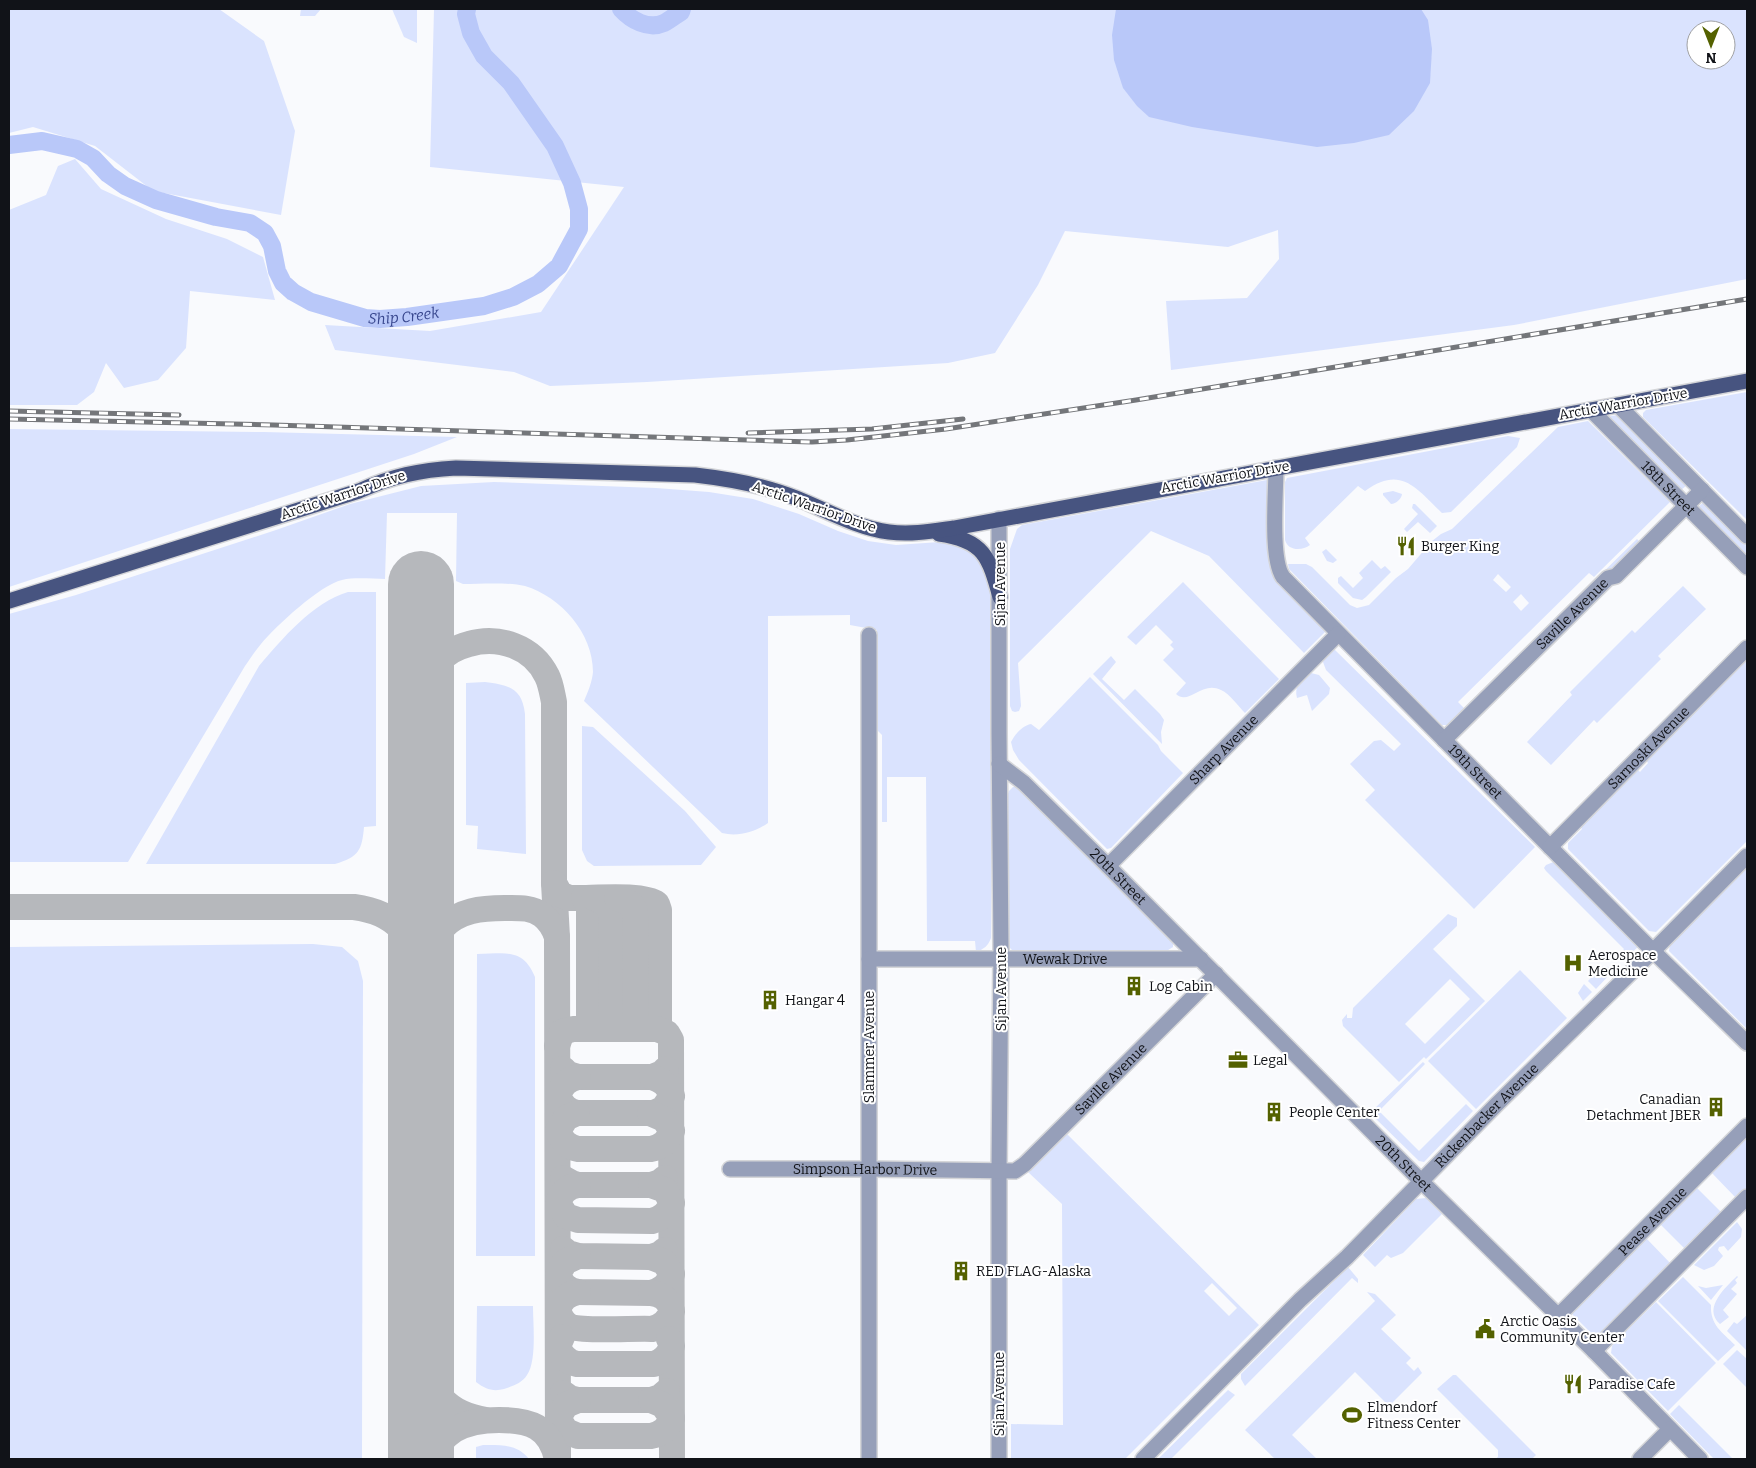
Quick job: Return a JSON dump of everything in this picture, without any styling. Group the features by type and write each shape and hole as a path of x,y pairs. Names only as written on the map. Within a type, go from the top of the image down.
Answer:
{"main road":[{"name":"Arctic Warrior Drive","path":"9,601 359,491 397,476 432,469 464,468 695,475 723,478 768,488 866,527 889,532 920,532 1747,381"},
{"path":"920,532 951,536 968,541 982,552 991,565 1000,597"}],"street":[{"name":"18th Street","path":"1618,405 1747,536"},
{"name":"18th Street","path":"1591,410 1747,567"},
{"name":"19th Street","path":"1276,468 1275,554 1279,571 1338,634 1747,1043"},
{"name":"Saville Avenue","path":"1444,740 1608,578 1616,576 1702,490"},
{"name":"Sijan Avenue","path":"999,519 1001,959 999,1459"},
{"name":"Sharp Avenue","path":"1108,866 1338,634"},
{"name":"Slammer Avenue","path":"869,635 870,1459"},
{"name":"Sarnoski Avenue","path":"1550,847 1747,648"},
{"name":"20th Street","path":"999,764 1024,783 1108,866 1700,1459"},
{"name":"Rickenbacker Avenue","path":"1143,1459 1300,1300 1347,1256 1747,856"},
{"name":"Wewak Drive","path":"869,959 1201,959"},
{"name":"Saville Avenue","path":"999,1172 1015,1171 1025,1164 1216,974"},
{"name":"Pease Avenue","path":"1558,1316 1747,1126"},
{"name":"Simpson Harbor Drive","path":"730,1169 870,1169 999,1172"},
{"path":"1594,1351 1747,1197"},
{"path":"1640,1459 1670,1429"}],"shaded area":[{"path":"9,9 219,9 264,41 295,131 281,215 153,191 95,146 33,127 9,133"},
{"path":"301,9 321,9 315,16 300,16"},
{"path":"392,9 417,9 417,43 404,37"},
{"path":"434,9 1747,9 1747,279 1514,325 1171,370 1166,301 1247,298 1279,259 1278,230 1228,247 1065,231 1038,285 995,353 948,363 647,382 550,386 514,372 335,350 325,325 430,331 541,312 624,187 430,167"},
{"path":"75,159 101,189 166,219 227,239 263,257 275,300 190,291 186,348 158,380 124,388 106,363 94,392 77,405 9,405 9,210 46,195 58,166"},
{"path":"1747,392 1747,520 1643,417 1643,413 1646,410"},
{"path":"1620,415 1689,483 1679,492 1611,420 1610,416"},
{"path":"1588,421 1670,502 1594,577 1589,573 1458,702 1464,708 1447,725 1442,725 1289,569 1288,564 1306,564 1312,567 1350,605 1357,608 1369,605 1396,578 1408,569 1432,541 1452,529 1558,427","holes":["1498,574 1511,587 1506,592 1493,580","1521,594 1529,603 1521,611 1513,602"]},
{"path":"9,429 264,432 457,437 414,454 9,587"},
{"path":"1508,436 1520,438 1517,447 1451,512 1442,513 1416,488 1407,483 1389,480 1378,483 1365,491 1358,486 1305,538 1310,545 1296,549 1289,546 1285,540 1285,482 1287,478"},
{"path":"1267,480 1269,489 1268,546 1269,558 1275,579 1326,631 1304,653 1209,556 1151,531 1018,663 1021,706 1019,711 1012,711 1010,706 1010,549 1017,529 1022,525"},
{"path":"494,482 656,488 709,492 753,499 799,514 838,531 868,541 896,545 940,542 956,544 969,549 981,559 992,583 991,938 987,945 976,952 975,941 927,941 926,777 887,777 887,822 882,822 882,735 878,731 877,630 850,625 850,615 768,616 768,823 746,833 722,833 584,701 590,687 593,672 592,658 581,631 562,608 538,591 525,586 463,584 456,581 457,513 387,513 385,579 352,579 333,583 299,607 268,636 245,666 128,862 9,862 9,614 76,595 350,504 421,486"},
{"path":"1393,491 1402,494 1395,503 1391,504 1383,493"},
{"path":"1706,500 1747,542 1747,560 1696,509"},
{"path":"1413,504 1437,526 1430,533 1418,522 1407,532 1404,529 1418,514 1412,508"},
{"path":"1637,539 1639,541 1634,546 1631,558 1594,581"},
{"path":"1326,549 1337,560 1333,563 1327,561 1322,552"},
{"path":"1372,560 1381,569 1385,566 1391,572 1362,600 1353,598 1338,583 1338,578 1341,576 1353,588 1363,578 1359,573"},
{"path":"1183,582 1279,679 1245,713 1228,694 1214,688 1208,688 1186,697 1176,694 1186,683 1163,660 1174,649 1170,645 1173,642 1156,625 1136,645 1127,637"},
{"path":"1683,586 1706,609 1658,656 1661,659 1597,723 1594,720 1551,765 1527,742 1572,695 1570,692 1632,630 1635,633"},
{"path":"348,592 376,592 376,826 364,827 358,851 349,859 335,864 146,864 259,666 288,633 311,613 335,597"},
{"path":"1334,649 1535,847 1474,909 1365,800 1375,790 1350,764 1374,741 1381,740 1394,751 1401,744 1326,670 1323,662 1324,658"},
{"path":"1111,656 1116,662 1102,679 1124,700 1135,689 1160,714 1164,720 1161,732 1162,744 1093,674"},
{"path":"1747,658 1747,841 1656,932 1649,931 1568,849 1568,843 1582,829 1579,825 1636,768 1640,772 1648,763 1645,759"},
{"path":"1311,673 1319,675 1330,688 1329,694 1312,711 1307,695 1297,698 1296,694 1299,683"},
{"path":"1090,677 1158,745 1161,751 1183,773 1111,848 1107,849 1019,760 1011,742 1019,731 1028,725 1031,724 1039,730"},
{"path":"485,682 513,689 521,698 523,705 525,714 526,854 477,849 478,826 466,825 466,683"},
{"path":"582,726 593,727 685,811 716,847 701,865 594,866 587,861 582,850"},
{"path":"1013,787 1019,787 1170,936 1173,947 1165,952 1013,951 1007,945 1007,797"},
{"path":"1556,861 1640,945 1625,959 1620,954 1624,949 1546,871 1544,868 1546,865"},
{"path":"1747,866 1747,1029 1669,951 1670,944"},
{"path":"1448,914 1457,918 1457,926 1433,949 1485,1001 1426,1059 1424,1057 1399,1082 1343,1026 1342,1020 1347,1014 1347,1018 1352,1018 1353,1008","holes":["1450,979 1470,999 1425,1044 1405,1024"]},
{"path":"313,944 342,947 358,961 363,981 362,1459 9,1459 9,947"},
{"path":"477,954 512,954 525,961 535,977 535,1256 476,1256"},
{"path":"1602,966 1609,967 1613,971 1596,989 1588,981"},
{"path":"1520,970 1567,1018 1476,1109 1428,1061"},
{"path":"1584,984 1592,992 1583,1001 1578,993"},
{"path":"1423,1062 1425,1064 1379,1111 1419,1151 1466,1104 1473,1111 1424,1162 1419,1161 1373,1116 1374,1109"},
{"path":"1066,1133 1259,1325 1125,1459 1011,1459 1011,1424 1063,1425 1062,1204 1028,1172","holes":["1212,1283 1237,1308 1229,1316 1204,1291"]},
{"path":"1747,1133 1747,1189 1737,1199 1710,1171"},
{"path":"1696,1187 1723,1214 1687,1251 1659,1223"},
{"path":"1426,1198 1442,1214 1403,1253 1391,1258 1387,1255 1375,1267 1363,1255 1416,1199"},
{"path":"1737,1222 1742,1229 1741,1237 1728,1251 1724,1246 1719,1247 1718,1250 1723,1256 1714,1266 1704,1270 1694,1265"},
{"path":"1645,1237 1672,1265 1597,1339 1570,1312"},
{"path":"1348,1267 1358,1279 1358,1283 1352,1278 1245,1386 1241,1379 1241,1374"},
{"path":"1737,1276 1735,1280 1737,1283 1731,1289 1737,1294 1723,1310 1729,1317 1720,1324 1715,1318 1715,1305 1722,1292"},
{"path":"1683,1277 1711,1305 1712,1318 1715,1323 1721,1332 1735,1345 1718,1361 1658,1301"},
{"path":"1723,1285 1711,1300 1698,1286 1706,1288"},
{"path":"1367,1292 1375,1294 1396,1315 1381,1329 1411,1358 1406,1363 1414,1371 1418,1367 1422,1373 1389,1406 1355,1372 1292,1435 1317,1459 1275,1459 1245,1430 1375,1301"},
{"path":"1656,1302 1716,1363 1668,1411 1611,1353 1612,1346 1616,1341"},
{"path":"477,1306 533,1306 534,1342 532,1361 527,1375 517,1384 504,1389 493,1390 476,1382"},
{"path":"1747,1315 1747,1351 1727,1331 1734,1322 1737,1324"},
{"path":"1737,1350 1747,1359 1747,1388 1723,1364"},
{"path":"1453,1375 1456,1375 1536,1455 1532,1459 1495,1459 1498,1457 1498,1450 1437,1389"},
{"path":"1228,1390 1235,1395 1171,1459 1158,1459"},
{"path":"1679,1405 1733,1459 1714,1459 1670,1414"},
{"path":"502,1445 514,1448 529,1459 476,1459 476,1447"}],"water":[{"path":"1116,9 1421,9 1428,20 1432,49 1430,83 1414,111 1389,135 1354,143 1317,147 1192,127 1149,117 1137,106 1123,88 1114,60 1112,35"}],"waterway":[{"name":"Ship Creek","path":"9,145 42,141 77,149 93,158 108,174 125,186 156,200 216,217 250,223 265,233 272,246 277,271 283,283 293,292 311,302 365,318 380,319 484,306 513,297 538,284 559,266 579,229 579,209 572,183 555,146 511,83 484,56 471,33 466,14 467,9"},
{"name":"Ship Creek","path":"621,9 630,17 646,25 658,25 666,22 681,12 682,9"}],"taxiway":[{"path":"421,703 428,681 436,666 449,652 469,644 492,641 514,646 533,658 547,676 554,702 554,883 557,937"},
{"path":"554,883 560,894 569,898 615,897 640,899 657,904 659,910 659,1022 654,1029"},
{"path":"584,898 589,909 589,1023 584,1029"},
{"path":"594,898 607,904 611,913 612,1023 607,1029"},
{"path":"617,898 631,904 635,911 636,1020 633,1029"},
{"path":"9,907 354,907 382,915 401,928 413,949 421,976"},
{"path":"421,985 425,962 437,934 449,922 463,914 488,909 529,909 545,917 556,934 558,1459"},
{"path":"557,1046 562,1032 573,1029 657,1029 667,1033 671,1040 672,1459"},
{"path":"563,1069 568,1074 578,1077 652,1077 666,1069"},
{"path":"578,1077 565,1084 558,1096 563,1105 570,1111 577,1113 654,1113 663,1109 672,1096 664,1084 652,1077"},
{"path":"577,1113 566,1118 558,1131 563,1141 571,1147 578,1149 651,1149 664,1143 672,1131 664,1119 650,1113"},
{"path":"563,1178 578,1185 651,1185 665,1178"},
{"path":"578,1185 568,1189 559,1199 558,1203 566,1216 578,1220 652,1221 664,1215 672,1203 665,1190 651,1185"},
{"path":"563,1249 568,1253 578,1256 651,1257 665,1250"},
{"path":"578,1256 565,1262 558,1274 563,1284 571,1290 578,1292 651,1293 664,1286 672,1274 664,1262 651,1257"},
{"path":"578,1292 571,1294 563,1300 558,1310 560,1315 569,1326 596,1329 652,1329 662,1325 669,1318 672,1311 664,1298 651,1293"},
{"path":"562,1337 558,1346 561,1353 567,1360 577,1364 654,1364 663,1359 669,1352 672,1346 669,1339"},
{"path":"421,1353 430,1379 442,1398 460,1412 486,1420"},
{"path":"563,1393 570,1398 578,1400 651,1400 660,1397 667,1391"},
{"path":"578,1400 566,1405 558,1418 566,1431 578,1436 651,1436 658,1434 669,1425 672,1418 663,1405 651,1400"},
{"path":"429,1459 446,1436 454,1430 465,1425 487,1420 520,1421 537,1427 549,1439 557,1459"}],"runway":[{"path":"421,584 421,1459"}],"railway":[{"path":"9,419 274,425 812,442 847,440 946,429 1136,400 1747,299"},
{"path":"9,411 179,415"},
{"path":"748,433 872,429 963,419"}],"place":[{"name":"Burger King","path":"1406,546"},
{"name":"Aerospace Medicine","path":"1573,963"},
{"name":"Log Cabin","path":"1134,986"},
{"name":"Hangar 4","path":"770,1000"},
{"name":"Legal","path":"1238,1060"},
{"name":"Canadian Detachment JBER","path":"1716,1107"},
{"name":"People Center","path":"1274,1112"},
{"name":"RED FLAG-Alaska","path":"961,1271"},
{"name":"Arctic Oasis Community Center","path":"1485,1329"},
{"name":"Paradise Cafe","path":"1573,1384"},
{"name":"Elmendorf Fitness Center","path":"1352,1415"}]}
